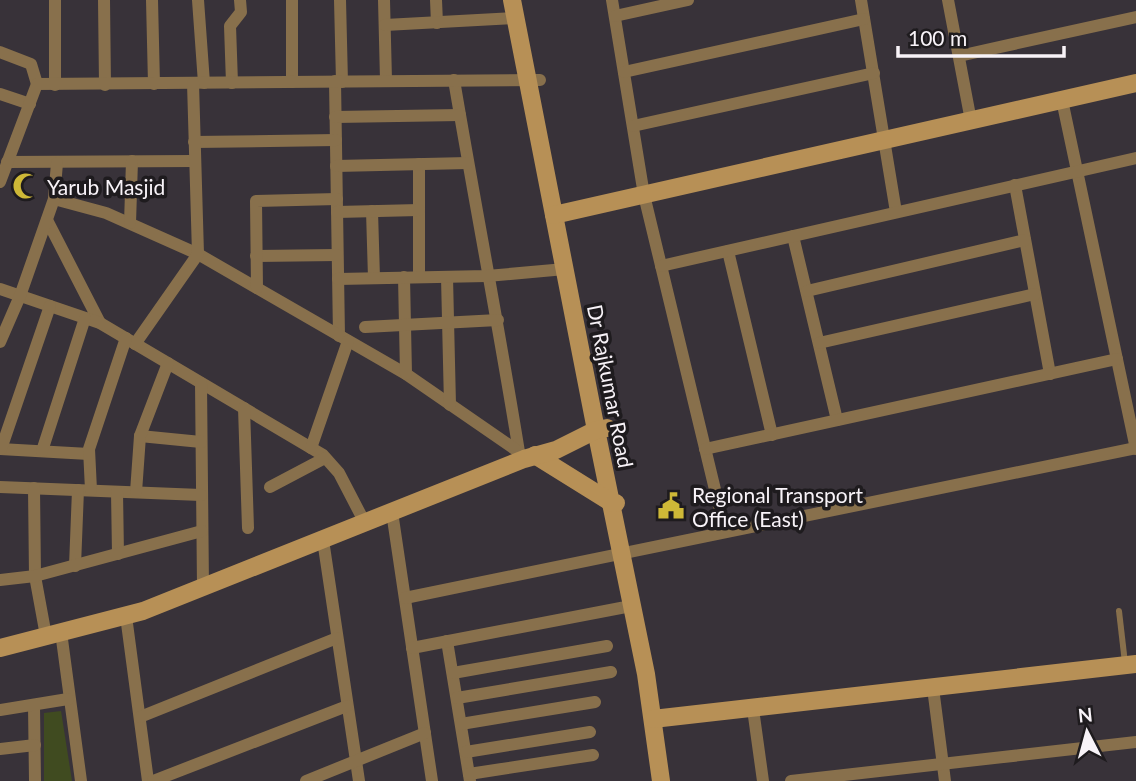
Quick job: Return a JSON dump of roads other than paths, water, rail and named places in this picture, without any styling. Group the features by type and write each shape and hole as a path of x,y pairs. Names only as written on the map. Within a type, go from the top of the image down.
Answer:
{"street":[{"path":"55,0 55,85"},
{"path":"104,0 105,85"},
{"path":"152,0 154,84"},
{"path":"75,566 89,449 131,341 198,254 194,142 199,83 198,0"},
{"path":"232,83 230,26 241,12 240,0"},
{"path":"292,0 292,82"},
{"path":"311,448 343,338 337,255 335,117 340,0"},
{"path":"384,0 386,80"},
{"path":"436,0 437,23"},
{"name":"Dr Rajkumar Road","path":"524,0 534,81 601,429"},
{"path":"612,0 645,195 725,531"},
{"path":"615,16 688,0"},
{"path":"861,0 897,212"},
{"path":"952,1 971,121"},
{"path":"385,24 437,23 514,9"},
{"name":"Dr Rajkumar Road","path":"514,9 534,81"},
{"path":"959,55 1136,17"},
{"path":"624,72 864,19"},
{"path":"0,52 32,64 37,84 7,153 0,182"},
{"path":"633,126 874,73"},
{"path":"37,84 453,79 534,81"},
{"path":"453,79 487,276 526,456"},
{"path":"560,214 1136,83"},
{"path":"0,94 30,104"},
{"path":"405,598 1136,448 1062,100"},
{"path":"335,117 460,115"},
{"path":"194,142 336,140"},
{"path":"7,153 57,163 194,161"},
{"path":"662,266 1136,158"},
{"path":"130,223 132,161"},
{"path":"0,342 20,296 54,199 57,163"},
{"path":"336,166 468,163"},
{"path":"419,164 419,277"},
{"path":"1015,185 1050,374"},
{"path":"54,199 106,213 198,254 406,374 526,456 616,503"},
{"path":"257,288 256,201 372,211 419,210"},
{"path":"372,211 374,278"},
{"name":"Dr Rajkumar Road","path":"560,214 565,269 627,552 657,671 660,781"},
{"path":"47,220 100,323"},
{"path":"793,236 837,420"},
{"path":"807,291 1025,240"},
{"path":"728,251 772,435"},
{"path":"256,256 337,255"},
{"path":"338,279 487,276 565,269"},
{"path":"447,276 450,405"},
{"path":"404,277 406,374"},
{"path":"0,289 100,323 311,448 326,458 339,473 365,523"},
{"path":"819,344 1035,294"},
{"path":"50,306 0,449 89,454"},
{"path":"42,451 85,318"},
{"path":"365,327 498,320"},
{"path":"705,449 1117,359"},
{"path":"136,492 140,436 168,363"},
{"path":"201,383 203,587"},
{"path":"244,408 248,528"},
{"path":"556,450 601,429"},
{"path":"140,436 201,442"},
{"path":"0,648 127,616 323,540 526,456 556,450 606,451"},
{"path":"270,487 326,458"},
{"path":"0,487 201,495"},
{"path":"34,488 35,576 54,634 81,781"},
{"path":"117,492 118,554"},
{"path":"392,512 432,781"},
{"path":"0,580 35,576 202,531"},
{"path":"323,540 359,781"},
{"name":"Dr Rajkumar Road","path":"627,552 631,606 672,781"},
{"path":"412,648 631,606"},
{"path":"127,616 150,781 347,706"},
{"path":"139,717 337,638"},
{"path":"447,641 470,778 593,755"},
{"path":"453,673 607,646"},
{"path":"658,718 1131,664"},
{"path":"457,698 611,672"},
{"path":"933,688 945,781"},
{"path":"0,710 68,699"},
{"path":"461,724 595,702"},
{"path":"34,706 35,781"},
{"path":"753,709 763,781"},
{"path":"466,752 590,732"},
{"path":"307,781 425,733"},
{"path":"791,781 883,776 943,765 1136,742"},
{"path":"0,749 35,745"}],"lane":[{"path":"1119,611 1131,664"}],"place":[{"name":"Yarub Masjid","path":"26,186"},
{"name":"Regional Transport Office (East)","path":"671,506"}]}
